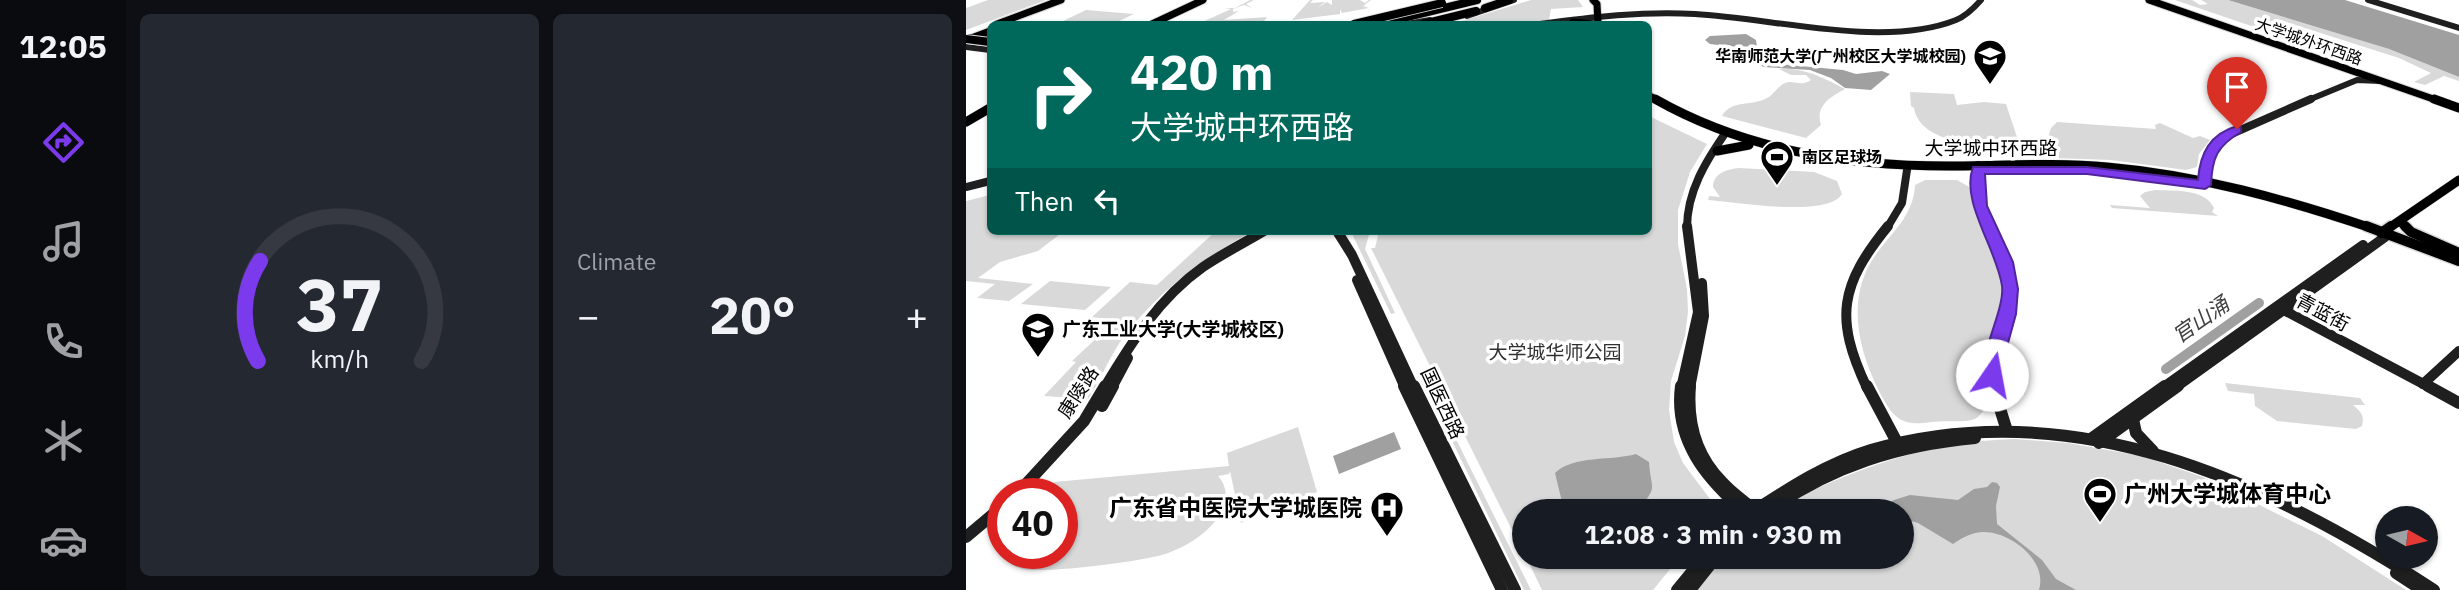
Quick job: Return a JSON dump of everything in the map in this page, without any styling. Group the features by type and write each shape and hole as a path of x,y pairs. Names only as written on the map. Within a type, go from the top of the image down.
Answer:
{"highway":[{"path":"1367,21 1451,0"},
{"path":"1407,21 1468,0"},
{"path":"1407,21 1501,0"},
{"path":"1394,21 1512,0"},
{"path":"1436,21 1458,16 1482,5"},
{"path":"1405,21 1482,5"},
{"path":"967,41 987,43"}],"main road":[{"path":"1005,21 1061,0"},
{"path":"1015,21 1070,0"},
{"path":"1159,21 1206,0"},
{"path":"1164,21 1206,0"},
{"path":"1407,21 1459,0"},
{"path":"1407,21 1457,14 1501,0"},
{"path":"1450,21 1512,0"},
{"path":"1594,0 1601,20"},
{"path":"1601,20 1602,0"},
{"path":"1601,20 1696,16 1866,32 1908,33 1959,22 1983,0"},
{"name":"大学城外环西路","path":"2149,0 2459,105"},
{"path":"2368,0 2458,24"},
{"path":"2374,0 2458,24"},
{"name":"大学城外环西路","path":"2180,9 2459,105"},
{"path":"967,41 987,30"},
{"path":"967,41 987,31"},
{"path":"975,36 987,42"},
{"path":"2351,70 2358,77 2357,80"},
{"path":"2205,183 2207,156 2215,143 2227,134 2357,80 2385,82"},
{"name":"大学城中环西路","path":"1652,97 1749,145 1832,163 1907,170 1978,168"},
{"path":"966,116 987,104"},
{"name":"大学城中环西路","path":"1652,104 1676,117 1727,135 1794,151 1866,163 2069,169 2166,176 2205,183 2383,234 2459,261"},
{"path":"966,122 987,110"},
{"path":"1727,135 1701,179 1693,208 1693,240 1705,312 1702,338 1689,382 1689,409 1694,438 1706,463 1741,499"},
{"path":"1727,135 1698,173 1687,207 1686,234 1697,289 1698,312 1695,337 1682,381 1681,410 1684,433 1694,459 1710,481 1730,499"},
{"path":"1717,151 1749,145"},
{"path":"1978,168 1980,206 2005,262 2010,289 2008,314 1993,358 1992,382 2007,430"},
{"path":"1899,446 1870,394 1855,360 1847,327 1846,302 1862,260 1903,206 1907,191 1907,170"},
{"path":"2096,442 2133,419 2459,180"},
{"path":"966,185 987,181"},
{"path":"2401,222 2411,232 2459,253"},
{"name":"大学城中环西路","path":"2383,234 2459,268"},
{"name":"康陵路","path":"1032,478 1084,421 1132,340 1161,304 1202,268 1257,235"},
{"name":"康陵路","path":"1041,478 1093,420 1113,389 1136,344 1166,306 1212,266 1264,235"},
{"name":"国医西路","path":"1333,235 1349,261 1423,428 1502,590"},
{"name":"国医西路","path":"1340,235 1352,255 1443,449 1515,590"},
{"path":"2096,442 2282,308"},
{"name":"青蓝街","path":"2282,308 2459,400"},
{"path":"2425,383 2459,351"},
{"path":"2133,419 2132,425 2137,434 2146,445 2160,454"},
{"path":"1772,499 1814,472 1846,458 1947,433 2007,430 2096,442 2160,454 2228,477 2350,537 2434,590"},
{"path":"1786,499 1836,471 1899,446 2009,437 2096,442 2180,467 2257,496 2346,542 2422,590"},
{"path":"966,537 987,519"},
{"path":"966,545 987,527"},
{"path":"1677,590 1694,569"},
{"path":"1690,590 1707,569"}],"green space":[{"path":"988,0 1046,0 966,30 966,8"},
{"path":"1254,0 1246,4 1252,8 1244,5 1233,9 1233,12 1239,11 1224,20 1267,17 1264,21 1205,21 1231,9 1224,8 1235,8"},
{"path":"1313,0 1310,3 1325,2 1317,8 1327,2 1332,5 1332,0 1360,0 1365,3 1371,0 1363,6 1369,8 1342,13 1340,9 1340,14 1292,20"},
{"path":"1531,0 1578,0 1583,7 1551,9 1549,20 1543,21 1462,21"},
{"path":"2175,0 2192,0 2200,5 2208,4 2201,0 2228,0 2389,49 2459,77 2459,81 2444,76 2425,85 2414,82 2431,73 2399,58 2283,21 2260,29"},
{"path":"1086,10 1134,14 1119,21 1063,21"},
{"path":"1779,69 1805,72 1845,89 1825,103 1820,112 1821,125 1806,138 1722,116 1736,105 1767,98 1786,83 1811,80 1806,75 1791,75"},
{"path":"1910,92 1954,94 1957,105 1984,102 2006,104 2017,137 2005,141 1974,143 1942,137 1928,130 1919,120 1911,106"},
{"name":"大学城华师公园","path":"1652,117 1707,144 1690,172 1678,210 1678,244 1687,289 1688,312 1685,336 1671,381 1669,410 1674,442 1683,463 1710,499 1512,499 1512,530 1371,248 1375,248 1378,235 1652,235"},
{"path":"2057,122 2156,129 2155,125 2160,123 2193,138 2200,136 2210,140 2199,154 2197,167 2186,170 2111,160 2053,158 2045,148 2051,128"},
{"path":"1739,168 1814,172 1837,181 1842,194 1833,201 1801,207 1708,200 1709,196 1720,197 1713,187 1718,175"},
{"path":"1925,180 1957,180 1971,188 1975,213 1999,273 2000,304 1982,367 1987,407 1977,418 1971,420 1913,423 1899,418 1879,391 1860,337 1858,301 1869,266 1908,212 1915,185"},
{"path":"2155,190 2179,191 2204,197 2214,208 2212,212 2218,216 2112,208 2110,205 2150,208 2140,196"},
{"path":"987,196 987,235 1059,235 1038,251 1000,262 978,278 1033,284 1009,301 977,298 995,284 966,281 966,201"},
{"path":"1212,235 1246,235 1197,266 1148,308 1120,342 1088,399 1044,396 1076,362 1072,361 1116,320 1092,317 1130,282 1157,285"},
{"path":"1352,235 1369,235 1365,249 1395,313 1391,314"},
{"path":"1050,281 1111,287 1085,310 1021,304"},
{"path":"2225,383 2360,398 2365,405 2353,405 2360,411 2362,426 2356,429 2277,421 2255,406 2254,394 2228,391"},
{"path":"1436,401 1512,552 1512,565 1441,418"},
{"path":"1298,427 1317,492 1241,523 1230,471 1229,474 1218,476 1225,488 1224,506 1212,525 1199,537 1157,556 1078,568 1078,480 1229,466 1227,453"},
{"name":"广州大学城体育中心","path":"2015,439 2068,443 2142,456 2203,477 2322,536 2406,590 1693,590 1711,569 1914,569 1914,499 1795,499 1887,461 1918,452 1981,441"},
{"path":"1514,569 1521,569 1531,590 1524,590"},
{"path":"1532,569 1670,569 1653,590 1542,590"}],"shaded area":[{"path":"2228,0 2345,0 2459,35 2459,77 2389,49"},
{"path":"1746,34 1756,40 1758,54 1779,64 1843,70 1856,74 1882,71 1890,74 1871,90 1845,88 1831,78 1810,70 1763,67 1742,48 1710,44 1705,40 1710,36"},
{"path":"1394,432 1401,449 1339,474 1333,456"},
{"path":"1636,454 1649,462 1652,488 1646,499 1561,499 1555,473 1563,467 1582,461"},
{"path":"1992,482 2000,487 1996,506 1997,524 2042,560 2056,579 2076,590 2039,590 2038,569 2033,559 2016,543 1994,533 1980,532 1953,544 1914,522 1914,499 1897,499 1910,495 1958,500 1974,489 1987,487"}],"waterway":[{"name":"官山涌","path":"2166,369 2259,303"}],"place":[{"name":"华南师范大学(广州校区大学城校园)","path":"1990,86"},
{"name":"南区足球场","path":"1777,187"},
{"name":"广东工业大学(大学城校区)","path":"1038,359"},
{"name":"广州大学城体育中心","path":"2100,524"},
{"name":"广东省中医院大学城医院","path":"1387,538"}],"route":[{"path":"1992,375 1993,358 2008,314 2010,289 2005,262 1980,206 1978,170 2087,170 2205,185 2207,156 2215,143 2237,129"}]}
